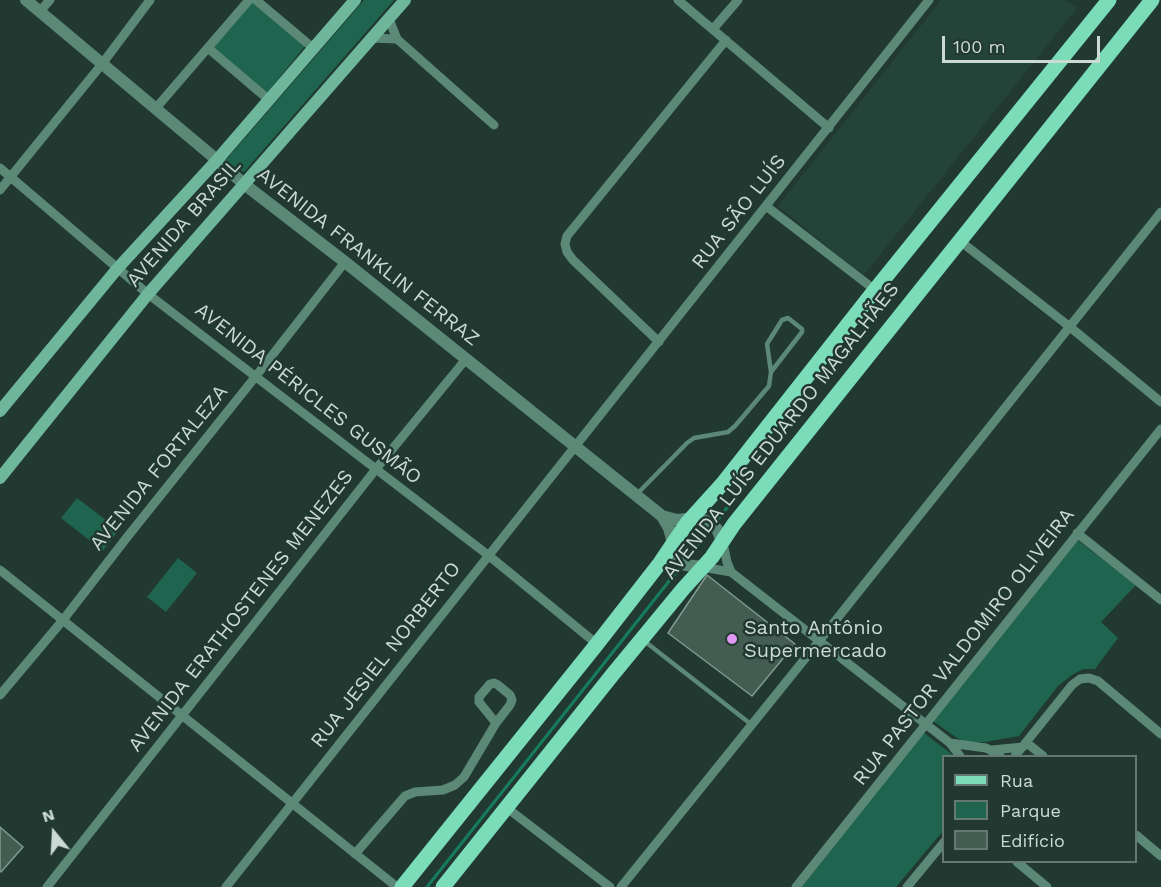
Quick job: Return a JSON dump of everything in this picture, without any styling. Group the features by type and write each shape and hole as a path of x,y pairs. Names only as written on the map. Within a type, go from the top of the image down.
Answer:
{"main road":[{"name":"AVENIDA BRASIL","path":"0,411 117,268 217,160 355,0"},
{"name":"AVENIDA BRASIL","path":"0,478 148,294 405,0"},
{"name":"AVENIDA LUÍS EDUARDO MAGALHÃES","path":"400,887 660,563 674,549 875,290 1109,0"},
{"name":"AVENIDA LUÍS EDUARDO MAGALHÃES","path":"443,887 697,567 712,557 721,538 1152,0"}],"street":[{"name":"AVENIDA FRANKLIN FERRAZ","path":"26,0 244,184 662,516"},
{"path":"39,11 50,0"},
{"path":"0,190 102,64 150,0"},
{"path":"156,108 249,0"},
{"path":"256,0 313,48"},
{"path":"678,0 829,128"},
{"path":"713,29 738,0"},
{"name":"RUA SÃO LUÍS","path":"575,446 929,0"},
{"path":"389,19 397,39 494,125"},
{"path":"371,38 397,39"},
{"path":"659,342 573,260 565,244 567,236 726,40"},
{"path":"208,48 269,100"},
{"name":"AVENIDA PÉRICLES GUSMÃO","path":"0,168 148,294 488,555 597,644"},
{"path":"766,206 875,290"},
{"path":"621,887 1161,212"},
{"path":"960,241 1161,402"},
{"name":"AVENIDA FORTALEZA","path":"0,695 63,620 345,262"},
{"name":"AVENIDA ERATHOSTENES MENEZES","path":"47,887 376,469 466,359"},
{"name":"RUA PASTOR VALDOMIRO OLIVEIRA","path":"796,887 1161,429"},
{"name":"RUA JESIEL NORBERTO","path":"226,887 575,446"},
{"path":"662,516 677,520 696,519 712,524 721,538 731,572"},
{"path":"662,516 669,528 674,549 686,565 731,572 950,743 959,755"},
{"path":"1077,533 1161,600"},
{"path":"0,570 292,804 400,887"},
{"path":"1016,755 1072,685 1089,678 1098,681 1161,734"},
{"path":"356,854 405,796 415,792 443,790 455,785 464,777 496,723"},
{"path":"950,743 986,748 999,755"},
{"path":"992,750 1025,745 1041,755"},
{"path":"507,808 610,887"},
{"path":"1137,836 1161,856"},
{"path":"907,887 942,844"},
{"path":"1019,863 1047,887"}],"lane":[{"path":"636,495 694,438 728,432 735,426 769,386 771,372 767,344 782,320 788,318 802,329 802,332 771,372"},
{"path":"642,639 752,725"}],"shaded area":[{"path":"941,0 1066,0 1077,8 863,276 778,206"}],"green space":[{"path":"364,0 394,0 244,172 225,161"},
{"path":"251,1 305,46 267,93 212,47"},
{"path":"77,498 119,530 103,551 61,518"},
{"path":"1076,539 1136,585 1101,622 1118,638 1095,669 1083,669 1058,686 1019,736 985,742 966,742 957,738 933,721"},
{"path":"178,558 197,573 166,612 147,597"},
{"path":"923,732 953,755 942,755 942,832 896,887 802,887"}],"building":[{"name":"Santo Antônio Supermercado","path":"707,575 795,644 752,696 668,633"},
{"path":"0,827 23,847 1,872 0,871"}],"waterway":[{"path":"715,523 749,480"},
{"path":"685,561 711,528"},
{"path":"427,887 681,566"}],"place":[{"name":"Santo Antônio Supermercado","path":"732,639"}]}
